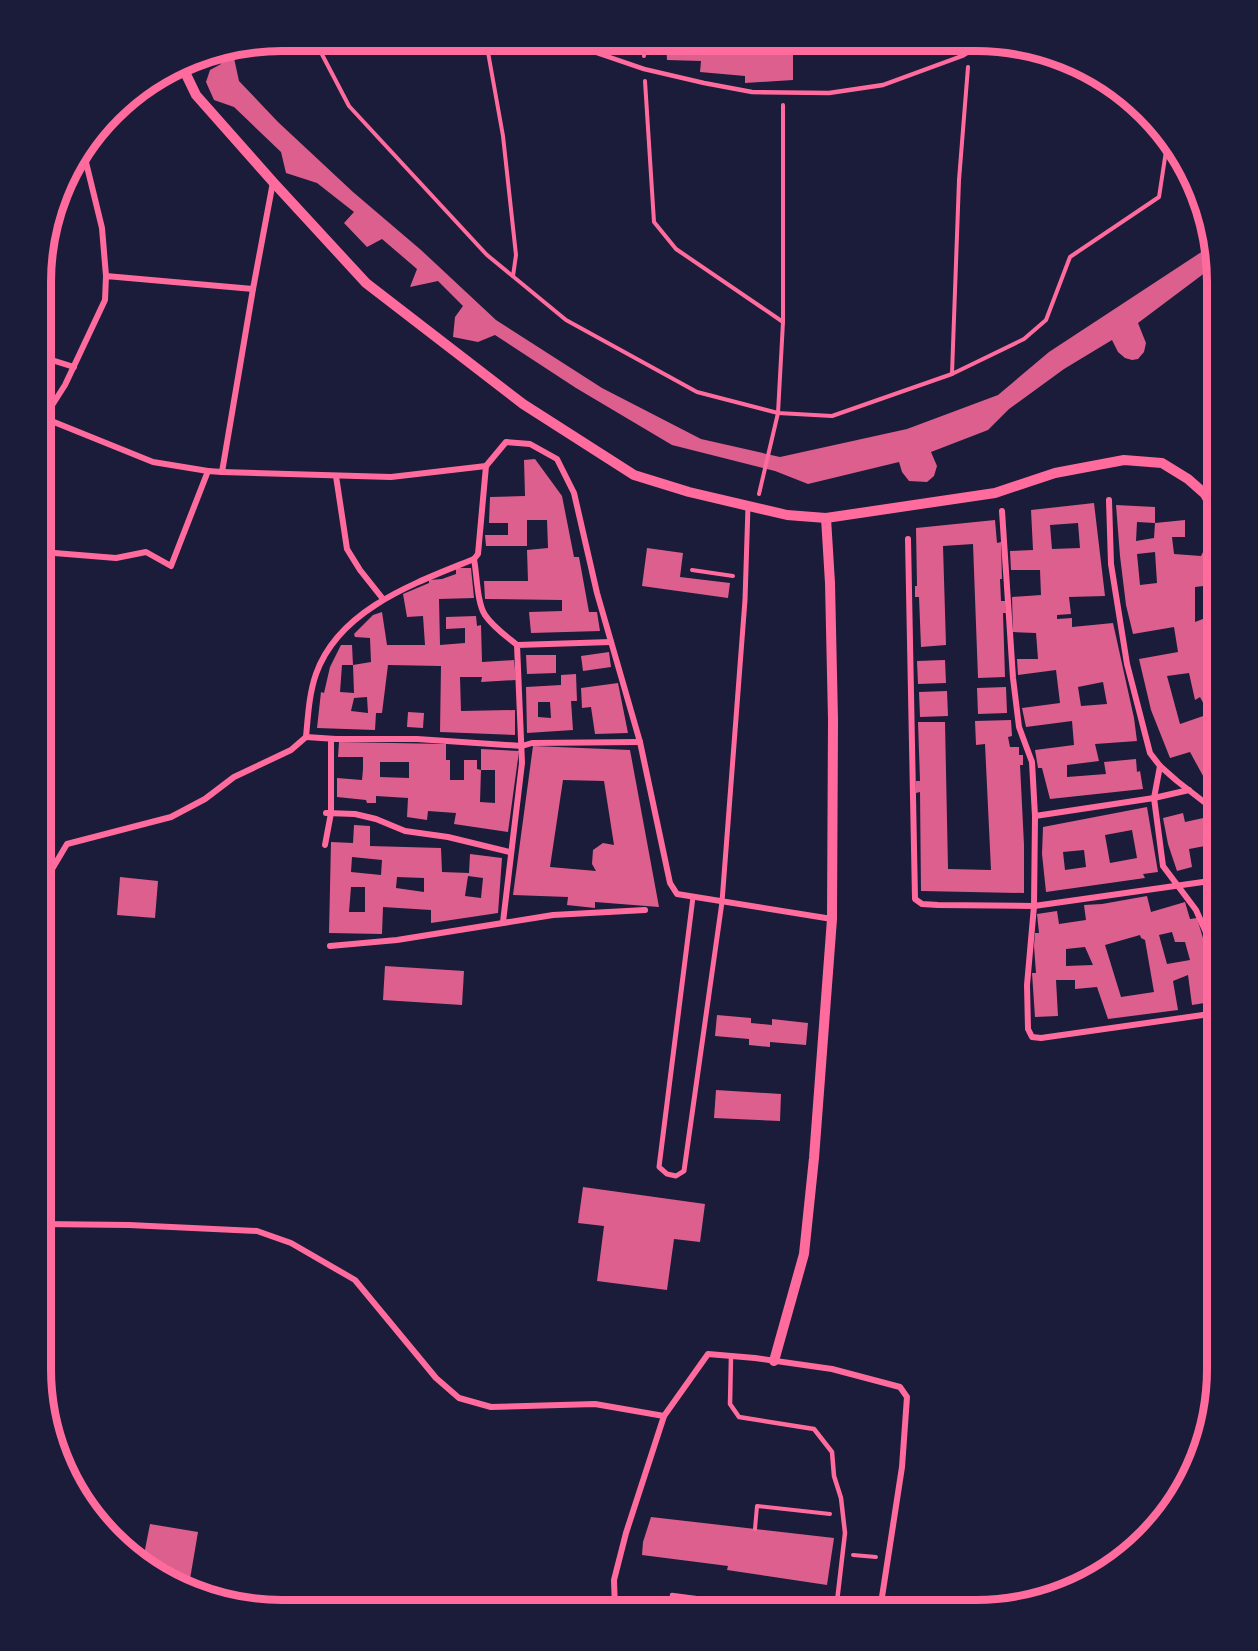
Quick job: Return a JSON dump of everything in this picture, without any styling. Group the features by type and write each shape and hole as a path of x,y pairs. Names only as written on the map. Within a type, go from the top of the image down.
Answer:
{"street":[{"path":"185,73 196,95 366,283 523,404 634,475 689,492 787,515 825,518 994,493 1055,473 1124,460 1162,463 1188,478 1207,497"},
{"path":"51,405 74,366 105,300 106,276 102,228 85,162"},
{"path":"222,472 273,182"},
{"path":"106,276 253,289"},
{"path":"51,360 74,366"},
{"path":"51,422 153,462 208,471 390,477 486,466"},
{"path":"51,869 67,844 171,818 205,799 234,777 291,750 306,737 309,703 314,684 326,652 339,634 383,599 407,586 474,560 478,554 481,538 486,466 506,442 530,444 557,459 574,493 597,593 640,742 670,883 677,894 832,919"},
{"path":"51,553 116,558 146,552 171,566 208,471"},
{"path":"336,476 347,549 383,599"},
{"path":"1109,500 1111,564 1127,664 1150,753 1160,766 1207,804"},
{"path":"693,897 659,1167 667,1174 676,1176 684,1171 722,902 746,578 748,506"},
{"path":"1002,511 1013,678 1019,727 1032,762 1035,816 1034,906 1027,985 1028,1029 1032,1037 1041,1038 1207,1014"},
{"path":"774,1360 804,1254 814,1158 832,919 833,720 830,583 825,518"},
{"path":"908,539 915,899 922,904 938,905 1034,906 1207,882"},
{"path":"474,560 479,601 484,615 517,645 611,642"},
{"path":"503,922 522,763 517,645"},
{"path":"306,737 417,739 522,746 532,743 640,742"},
{"path":"325,845 329,813 331,739"},
{"path":"1160,766 1154,798 1163,866 1197,910 1207,934"},
{"path":"1035,816 1154,798 1189,790"},
{"path":"329,813 355,814 376,819 405,831 448,837 510,852"},
{"path":"330,946 397,940 553,915 645,910"},
{"path":"51,1224 257,1231 291,1243 355,1280 436,1377 459,1398 491,1407 595,1404 664,1416"},
{"path":"615,1600 614,1580 621,1551 664,1416 708,1354 774,1360 832,1370 900,1387 908,1397 902,1467 882,1600"}],"lane":[{"path":"591,51 644,69 752,92 829,93 883,85 970,51"},
{"path":"731,1356 730,1404 738,1417 814,1429 832,1452 834,1476 841,1498 844,1533 837,1600"},
{"path":"672,1595 710,1600"}],"path":[{"path":"320,51 349,106 487,255 566,320 697,392 778,413 832,416 952,374 1024,339 1046,320 1070,257 1159,197 1166,151"},
{"path":"488,51 503,136 516,255 513,276"},
{"path":"643,51 654,222 676,249 783,322"},
{"path":"952,374 959,180 970,51"},
{"path":"759,497 778,413 783,322 783,92"},
{"path":"692,570 746,578"},
{"path":"755,1529 757,1506 843,1516"},
{"path":"842,1554 888,1558"}],"building":[{"path":"666,51 707,51 707,55 718,55 718,51 793,51 793,80 745,83 745,76 700,72 701,61 667,60"},
{"path":"234,56 239,81 278,122 496,320 602,388 701,439 780,457 907,429 998,395 1049,352 1205,250 1207,271 1138,323 1146,343 1144,352 1138,359 1125,358 1118,352 1112,340 1064,369 1009,409 988,430 931,452 937,466 934,476 927,482 909,481 902,472 899,462 808,484 775,471 672,445 576,388 495,335 478,342 453,337 455,317 463,306 438,281 410,287 417,269 382,239 367,247 344,223 354,212 317,183 286,173 281,152 234,107 214,100 206,82 210,70 221,64 220,59"},
{"path":"535,459 562,496 574,557 579,557 589,612 597,612 600,631 531,633 529,612 562,611 562,600 485,599 484,581 528,581 527,550 548,548 547,520 527,520 527,546 486,546 485,535 508,535 508,523 489,523 490,497 525,496 524,460"},
{"path":"1094,503 1105,596 1069,597 1071,614 1057,615 1057,619 1072,618 1072,627 1113,623 1134,718 1137,741 1095,744 1099,761 1067,765 1067,777 1106,774 1104,762 1136,759 1137,772 1140,771 1143,789 1050,799 1042,768 1038,768 1035,750 1074,745 1072,721 1026,727 1022,708 1060,703 1056,670 1018,675 1017,659 1038,659 1036,633 1013,632 1012,597 1041,595 1040,570 1011,570 1010,551 1033,550 1031,510","holes":["1078,523 1080,548 1052,549 1050,525","1103,682 1107,704 1081,706 1078,687"]},
{"path":"1116,505 1155,507 1155,523 1185,520 1185,537 1172,537 1174,554 1201,556 1204,550 1207,551 1207,586 1195,587 1195,622 1207,617 1207,710 1200,697 1195,700 1189,673 1167,676 1180,724 1207,715 1207,783 1190,752 1170,758 1151,710 1139,659 1178,652 1174,627 1133,634 1126,605","holes":["1137,522 1155,523 1154,538 1136,541","1155,552 1157,583 1140,585 1137,554"]},
{"path":"995,520 997,543 1001,542 1001,601 1005,601 1006,613 1003,613 1005,677 978,678 973,544 943,546 946,645 921,647 919,597 915,597 915,586 917,586 916,528"},
{"path":"647,548 683,553 680,577 730,583 728,598 642,586"},
{"path":"456,568 471,568 474,598 439,599 440,645 465,643 465,628 446,629 446,617 476,616 477,626 481,625 482,662 514,660 516,680 481,682 482,677 460,677 461,711 515,710 515,735 440,732 441,666 388,665 382,713 376,713 375,730 317,728 321,692 324,693 330,667 341,645 352,645 353,665 371,662 370,638 355,637 354,634 373,615 382,612 387,645 425,645 423,616 407,617 403,594 429,583 429,580 442,579 456,574","holes":["342,665 353,665 354,693 340,692","367,697 368,713 351,711 354,698"]},
{"path":"609,652 611,667 583,671 581,656"},
{"path":"526,655 556,655 556,673 527,674"},
{"path":"945,660 946,683 918,684 917,661"},
{"path":"576,674 577,701 571,701 573,730 527,733 526,687 561,685 561,675","holes":["538,702 550,702 551,718 538,717"]},
{"path":"618,683 628,733 595,734 591,707 582,708 581,688"},
{"path":"1006,687 1007,713 978,714 977,688"},
{"path":"947,691 948,716 920,717 919,692"},
{"path":"408,712 424,713 423,728 407,727"},
{"path":"1011,720 1012,736 1008,737 1010,747 1019,747 1019,755 1023,755 1023,765 1020,765 1024,893 921,891 920,792 916,793 916,781 920,781 918,722 945,722 948,869 991,870 985,744 976,745 975,721"},
{"path":"339,742 446,744 446,760 450,760 450,780 464,780 464,760 477,760 477,769 481,770 481,749 519,751 508,832 454,824 456,813 428,811 427,820 407,817 408,798 376,796 376,803 367,803 366,800 337,797 337,778 362,780 363,769 363,757 338,757","holes":["380,762 409,762 409,778 380,777","481,770 495,770 495,803 480,802"]},
{"path":"533,746 630,750 659,907 595,902 595,908 567,905 568,897 513,895","holes":["563,780 604,781 614,845 603,843 593,850 592,864 596,871 550,867"]},
{"path":"1147,807 1158,872 1143,874 1145,878 1046,892 1042,854 1043,827","holes":["1132,830 1137,858 1110,863 1105,835","1084,850 1086,867 1065,870 1063,852"]},
{"path":"1183,813 1185,822 1207,817 1207,855 1205,846 1189,849 1192,867 1177,871 1168,844 1163,818"},
{"path":"354,825 370,826 370,846 441,848 442,872 469,873 470,854 502,858 498,913 431,923 431,910 383,907 382,934 329,933 331,842 353,843","holes":["352,857 382,860 381,875 351,872","468,876 483,878 481,898 465,896","397,877 424,878 424,892 396,888","351,887 365,887 365,912 349,912"]},
{"path":"120,877 158,881 155,918 117,915"},
{"path":"1147,896 1151,912 1185,902 1190,919 1197,918 1207,952 1207,1003 1192,1005 1188,975 1173,981 1178,1010 1108,1019 1097,987 1075,989 1075,980 1056,980 1058,1016 1035,1017 1032,973 1036,973 1034,946 1035,933 1039,933 1037,914 1057,911 1059,924 1086,920 1084,905","holes":["1172,932 1175,942 1185,942 1190,960 1167,964 1159,935","1140,935 1145,940 1154,992 1121,997 1105,945","1085,947 1093,965 1066,966 1066,949"]},
{"path":"385,966 464,971 462,1005 383,1000"},
{"path":"717,1015 751,1018 751,1023 772,1025 772,1019 808,1023 806,1045 770,1042 770,1047 749,1045 749,1039 715,1036"},
{"path":"716,1090 781,1094 780,1121 714,1118"},
{"path":"583,1187 705,1204 700,1242 674,1239 667,1290 597,1281 604,1226 578,1223"},
{"path":"651,1517 834,1538 827,1585 727,1570 728,1566 642,1555 643,1542"},
{"path":"150,1524 198,1532 190,1580 144,1554"}]}
